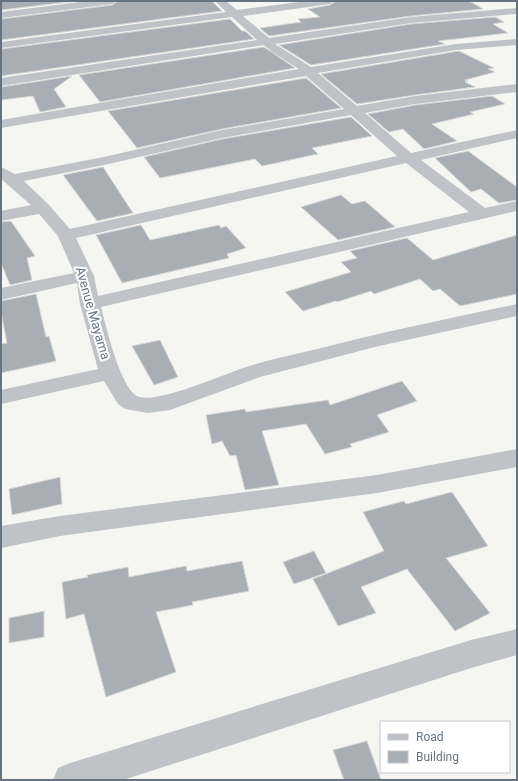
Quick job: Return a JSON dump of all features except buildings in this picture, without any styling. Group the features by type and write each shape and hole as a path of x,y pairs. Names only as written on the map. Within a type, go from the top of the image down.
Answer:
{"street":[{"path":"1,15 112,1"},
{"path":"220,1 265,42 301,65 307,72 407,157 480,213"},
{"path":"1,45 330,1"},
{"path":"1,82 411,20 516,13 509,1"},
{"path":"1,124 456,47 517,42"},
{"path":"6,175 104,161 222,134 415,100 517,88"},
{"path":"66,235 407,157 517,134"},
{"name":"Avenue Mayama","path":"6,175 43,208 66,235 85,276 90,304 110,373 126,399 133,404 148,405 170,402 253,372 378,340 517,310"},
{"path":"90,304 480,213 517,206"},
{"path":"1,216 43,208"},
{"path":"1,294 85,276"},
{"path":"1,397 110,373"},
{"path":"1,537 60,526 377,484 517,458"},
{"path":"70,780 471,654 517,642"}]}
